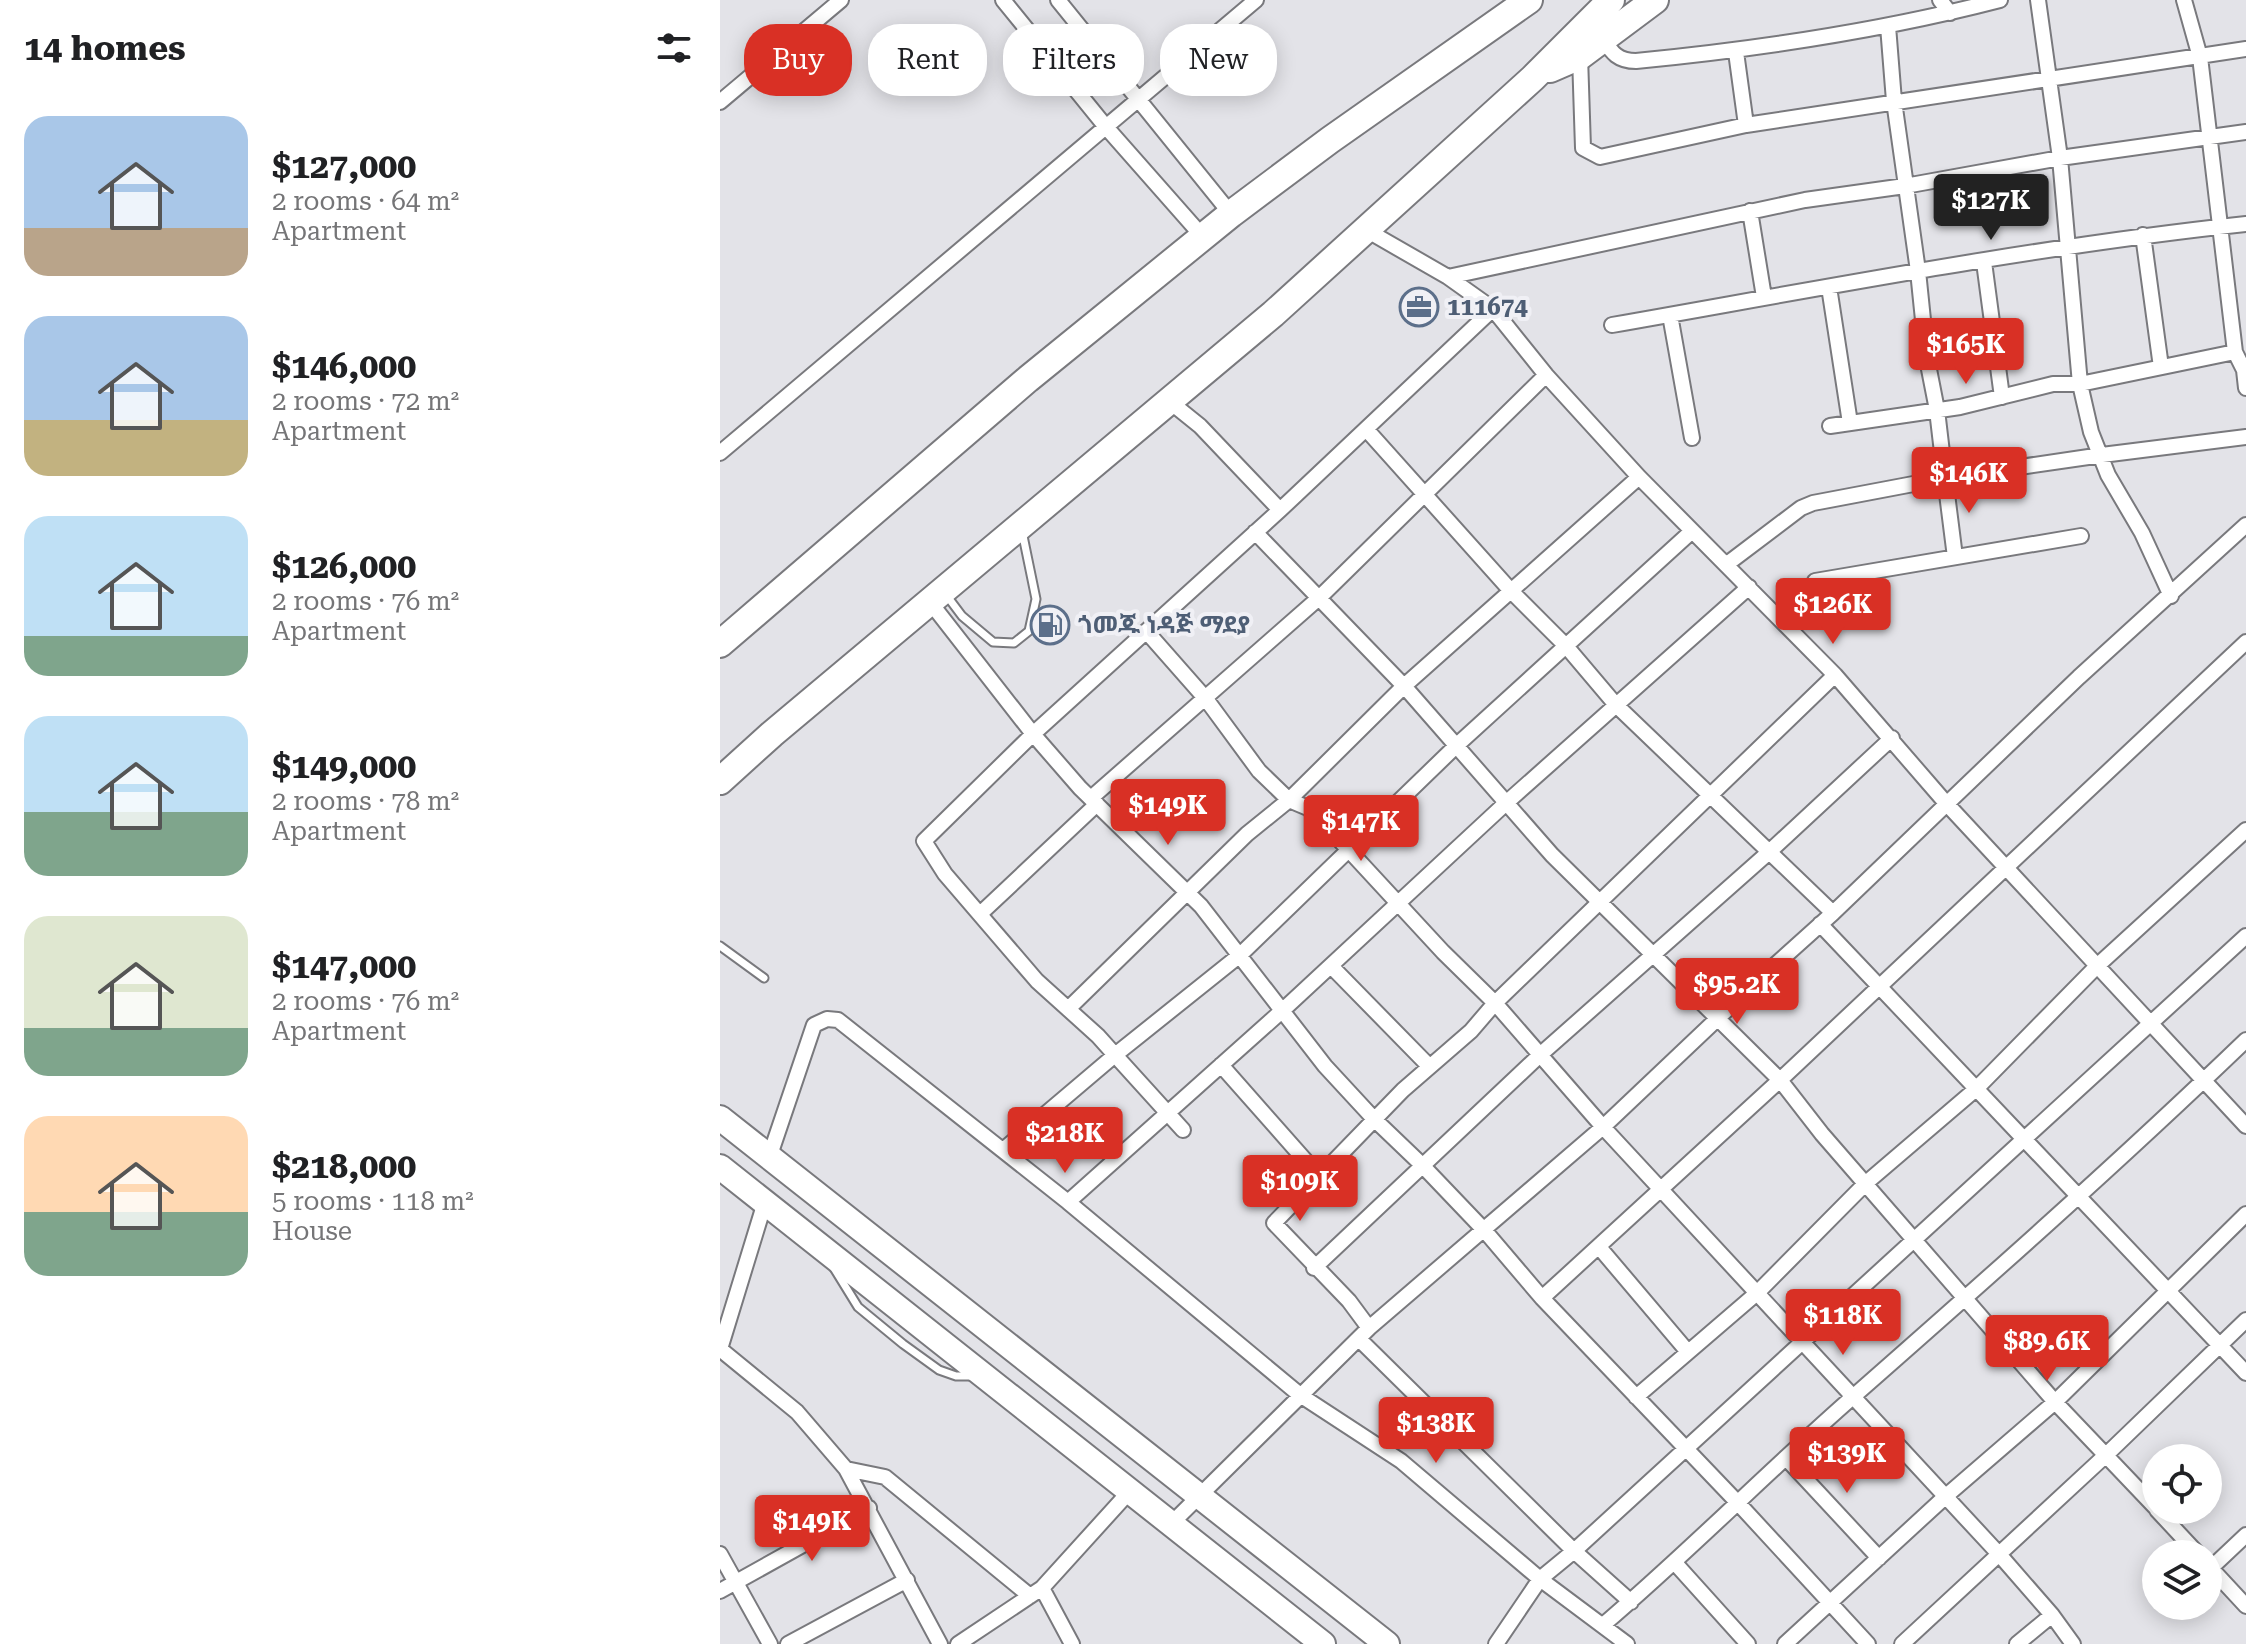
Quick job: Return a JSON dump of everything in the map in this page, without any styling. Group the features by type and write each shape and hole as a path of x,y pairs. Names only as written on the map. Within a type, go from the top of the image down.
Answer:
{"highway":[{"path":"1477,38 1502,0"},
{"path":"720,644 1028,379 1231,214 1529,0"},
{"path":"720,781 1368,231 1533,78 1611,0"},
{"path":"1533,78 1580,56 1655,0"}],"main road":[{"path":"720,1118 1387,1644"},
{"path":"720,1167 1323,1644"}],"street":[{"path":"720,102 841,0"},
{"path":"1003,0 1106,127 1203,237"},
{"path":"1058,0 1231,214"},
{"path":"722,448 1256,0"},
{"path":"1940,0 1950,13"},
{"path":"1603,39 1612,53 1623,61 1736,52 1888,26 2000,0"},
{"path":"2038,0 2060,158 2080,384 2091,432 2108,475 2142,533 2171,596"},
{"path":"2184,0 2200,57 2235,352 2245,370 2246,388"},
{"path":"1888,26 1894,101 1955,557"},
{"path":"1580,56 1583,148 1600,157 1746,125 2246,49"},
{"path":"1736,52 1746,125"},
{"path":"1448,277 1805,200 1905,186 2060,158 2246,132"},
{"path":"1750,211 1764,297"},
{"path":"1612,325 2143,235 2246,224"},
{"path":"1368,231 1448,277 1493,309 1546,375 1639,477 1835,675 1945,802 2246,1126"},
{"path":"2143,235 2161,367"},
{"path":"1984,262 2002,397"},
{"path":"1829,287 1850,423"},
{"path":"1183,1130 1115,1055 1037,981 945,874 924,841 1033,734 1280,510 1493,309"},
{"path":"1670,315 1692,438"},
{"path":"1830,426 1937,410 2053,384 2080,384 2235,352"},
{"path":"980,914 1094,801 1320,597 1546,375"},
{"path":"1169,401 1209,435 1280,510"},
{"path":"1366,429 1512,592 1566,646 1616,705 1833,913"},
{"path":"1727,564 1801,508 1813,503 1945,478 2246,437"},
{"path":"1068,1009 1247,834 1289,800 1404,686 1639,477"},
{"path":"1172,1523 1364,1333 1603,1127 1833,913 1945,802 2246,525"},
{"path":"1255,532 1404,686 1552,855 1780,1080 2055,1402 2142,1493"},
{"path":"1003,1150 1240,955 1457,745 1691,532"},
{"path":"1815,581 2081,536"},
{"path":"1068,1202 1284,1009 1506,803 1749,587"},
{"path":"936,596 1033,734 1094,801 1187,893 1284,1009 1325,1066 1485,1231 1542,1298 1868,1644"},
{"path":"1147,632 1206,699 1249,759 1289,800 1315,814 1443,952 1495,1003 1603,1127 1998,1553 2073,1644"},
{"path":"1542,1298 1780,1080 2246,642"},
{"path":"1631,1602 1574,1551 1364,1333 1349,1301 1274,1223 1374,1119 1471,1031 1495,1003 1835,675"},
{"path":"1314,1268 1421,1164 1892,738"},
{"path":"1636,1397 1757,1293 1866,1183 1976,1089 2097,966 2246,830"},
{"path":"1820,924 2246,1373"},
{"path":"1496,1644 1540,1579 2246,936"},
{"path":"1331,966 1429,1066"},
{"path":"770,1155 814,1025 827,1019 838,1020 1068,1202 1300,1395 1401,1461 1540,1579 1627,1644"},
{"path":"1603,1625 1675,1563 1853,1397 1967,1299 2246,1040"},
{"path":"1221,1065 1319,1176"},
{"path":"765,1202 720,1349 797,1412 846,1469 940,1644"},
{"path":"1785,1644 1946,1496 2055,1402 2246,1214"},
{"path":"1599,1247 1688,1352"},
{"path":"1902,1644 2246,1320"},
{"path":"1786,1458 1879,1558"},
{"path":"846,1469 885,1477 1036,1592 1072,1644"},
{"path":"966,1642 1036,1592 1130,1491"},
{"path":"720,1591 869,1508"},
{"path":"2171,1524 2185,1540"},
{"path":"2222,1556 2246,1535"},
{"path":"720,1554 770,1644"},
{"path":"1675,1563 1748,1644"},
{"path":"788,1644 907,1580"},
{"path":"2222,1580 2246,1606"},
{"path":"2017,1644 2052,1615"}],"lane":[{"path":"936,596 993,642 1014,643 1029,631 1036,599 1021,525"},
{"path":"720,946 764,978"}],"place":[{"name":"111674","path":"1419,307"},
{"name":"ጎመጁ ነዳጅ ማደያ","path":"1050,625"}]}
